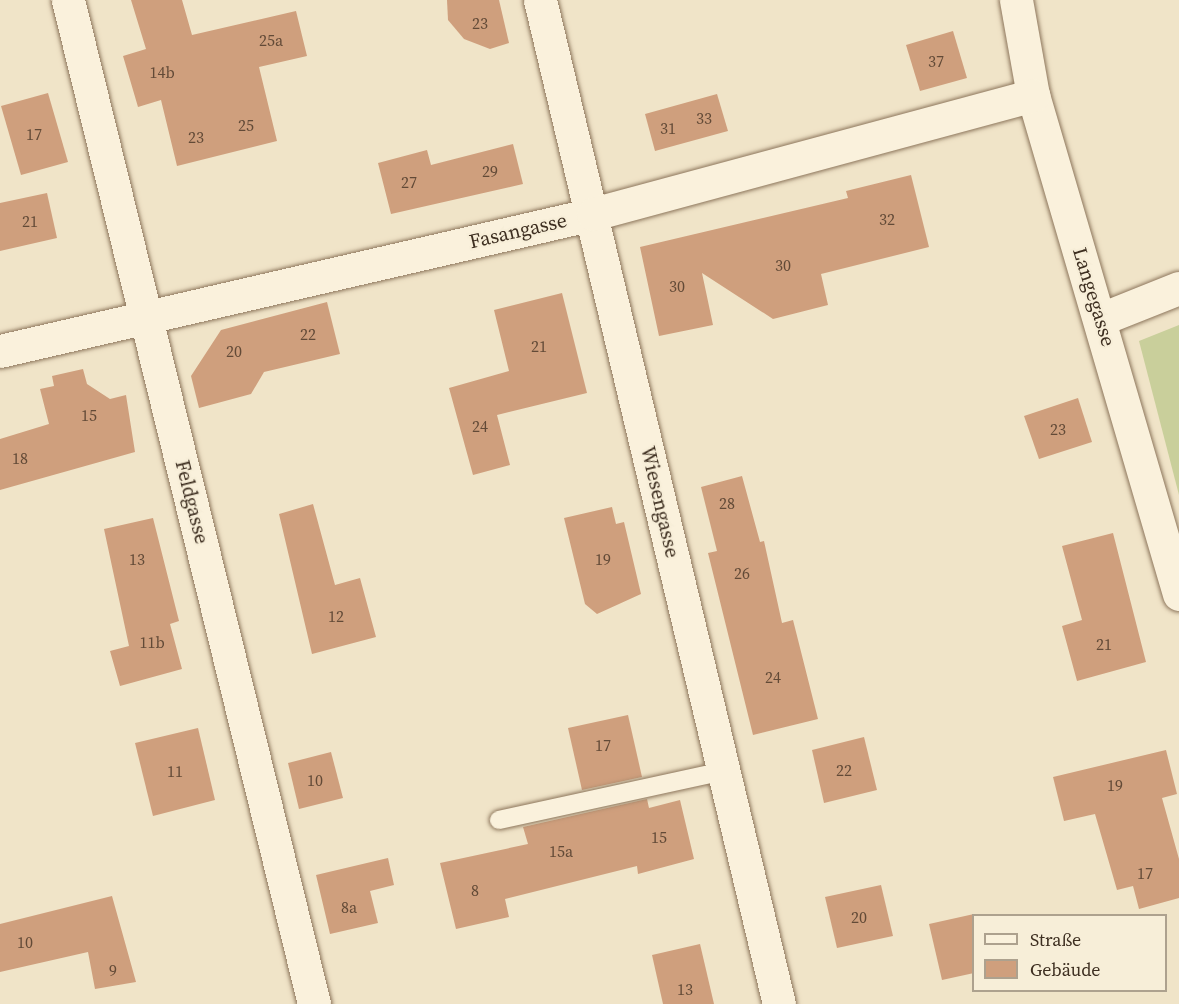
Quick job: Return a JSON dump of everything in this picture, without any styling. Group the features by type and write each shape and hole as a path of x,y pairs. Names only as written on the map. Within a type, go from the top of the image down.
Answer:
{"street":[{"name":"Feldgasse","path":"68,0 314,1004"},
{"name":"Wiesengasse","path":"540,0 593,214 779,1004"},
{"name":"Langegasse","path":"1018,1 1033,95 1101,319 1179,594"},
{"name":"Fasangasse","path":"0,351 147,315 593,214 1033,95"},
{"path":"1101,319 1179,288"}],"lane":[{"path":"499,820 724,771"}],"green space":[{"path":"1179,325 1179,495 1139,341"}],"building":[{"path":"131,0 182,0 192,35 296,11 307,56 259,67 277,141 177,166 161,100 138,107 123,56 146,49"},
{"path":"447,0 499,0 509,43 490,49 464,39 448,20"},
{"path":"953,31 967,78 920,91 906,45"},
{"path":"48,93 68,162 21,175 1,106"},
{"path":"717,94 728,131 655,151 645,114"},
{"path":"513,144 523,184 391,214 378,163 427,150 431,165"},
{"path":"911,175 929,247 821,274 828,305 773,319 702,273 713,325 659,336 640,247 848,198 846,191"},
{"path":"47,193 57,238 0,251 0,203"},
{"path":"562,293 587,393 497,415 510,465 473,475 449,388 509,371 494,310"},
{"path":"327,302 340,354 264,372 251,394 199,408 191,376 221,330"},
{"path":"83,369 87,384 110,399 126,395 135,452 0,490 0,439 49,424 40,389 54,386 52,376"},
{"path":"1078,398 1092,442 1039,459 1024,416"},
{"path":"742,476 760,542 764,541 782,623 793,620 818,719 753,735 708,553 717,551 701,487"},
{"path":"313,504 335,585 360,578 376,637 312,654 279,514"},
{"path":"612,507 616,524 624,522 641,594 597,614 585,604 564,518"},
{"path":"153,518 179,621 170,624 182,669 120,686 110,651 129,646 104,529"},
{"path":"1113,533 1146,662 1077,681 1062,626 1082,620 1062,546"},
{"path":"628,715 642,777 582,790 568,728"},
{"path":"198,728 215,800 153,816 135,743"},
{"path":"864,737 877,790 824,803 812,750"},
{"path":"1166,750 1177,794 1162,798 1179,859 1179,898 1139,909 1133,886 1117,890 1095,814 1064,821 1053,777"},
{"path":"331,752 343,798 299,809 288,763"},
{"path":"647,799 649,808 680,800 694,859 638,874 637,866 505,899 509,917 456,929 440,863 528,844 523,827"},
{"path":"388,858 394,885 370,891 378,923 330,934 316,875"},
{"path":"881,885 893,936 837,948 825,897"},
{"path":"112,896 136,982 95,989 88,952 0,972 0,924"},
{"path":"972,914 972,973 942,980 929,924"},
{"path":"700,944 714,1004 663,1004 652,955"}]}
